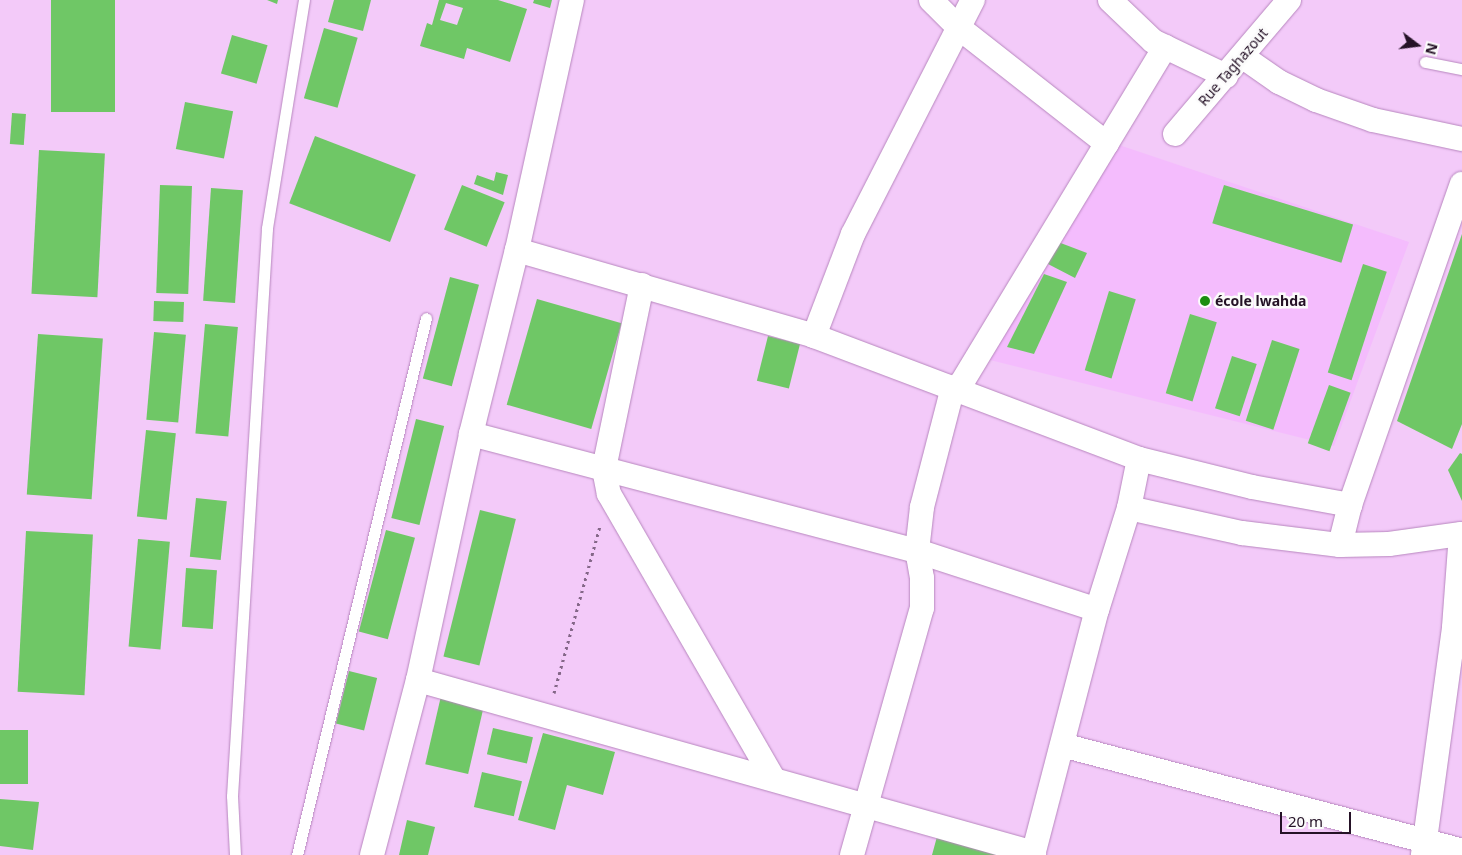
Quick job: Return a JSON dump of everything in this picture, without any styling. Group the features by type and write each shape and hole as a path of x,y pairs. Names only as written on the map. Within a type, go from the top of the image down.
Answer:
{"street":[{"path":"372,855 418,680 472,434 517,250 572,0"},
{"path":"931,0 958,27 1106,144"},
{"path":"814,336 853,234 973,0"},
{"path":"1110,0 1142,33 1166,47 1226,76"},
{"name":"Rue Taghazout","path":"1175,134 1243,57 1289,0"},
{"path":"852,855 922,608 922,578 917,551 922,507 956,388 1166,47"},
{"path":"1243,57 1279,82 1316,100 1373,120 1462,138"},
{"path":"1340,545 1350,505 1462,184"},
{"path":"517,250 814,336 956,388 1139,459 1252,487 1350,505"},
{"path":"642,285 604,469 609,494 773,778"},
{"path":"472,434 917,551 1097,610"},
{"path":"418,680 865,804 1033,854 1097,610 1129,508 1139,459"},
{"path":"1129,508 1242,533 1340,545 1389,544 1462,533 1458,628 1424,848"},
{"path":"1062,745 1424,848 1462,851"}],"lane":[{"path":"235,855 232,796 267,228 304,0"},
{"path":"1425,62 1462,68"},
{"path":"297,855 426,318"}],"path":[{"path":"547,716 609,494"}],"shaded area":[{"name":"école lwahda","path":"1113,143 1409,242 1334,446 990,360"}],"building":[{"path":"51,0 115,0 115,112 51,112"},
{"path":"267,0 278,0 277,4"},
{"path":"334,0 371,0 363,31 328,22"},
{"path":"439,0 498,0 527,9 510,62 467,48 464,59 420,46 427,23 432,25","holes":["446,3 463,8 457,25 440,20"]},
{"path":"534,0 552,0 550,8 533,3"},
{"path":"324,28 358,38 338,108 304,98"},
{"path":"232,35 268,45 257,84 221,73"},
{"path":"185,102 233,111 224,158 176,149"},
{"path":"12,113 26,114 24,145 10,144"},
{"path":"315,136 416,175 390,242 289,203"},
{"path":"39,150 105,153 97,297 31,294"},
{"path":"496,172 508,175 503,195 474,184 477,175 494,181"},
{"path":"160,185 192,186 188,294 156,293"},
{"path":"462,185 505,202 487,247 444,230"},
{"path":"1224,185 1353,224 1341,263 1212,223"},
{"path":"211,188 243,190 235,303 203,301"},
{"path":"1462,234 1462,424 1452,449 1397,421"},
{"path":"1058,242 1087,253 1075,278 1048,264"},
{"path":"1363,264 1387,272 1352,380 1328,372"},
{"path":"1044,274 1067,282 1034,354 1007,347"},
{"path":"450,277 479,285 452,386 423,378"},
{"path":"1109,291 1136,299 1112,379 1085,370"},
{"path":"537,299 622,323 591,429 507,405"},
{"path":"154,301 184,302 183,322 153,321"},
{"path":"1190,314 1217,322 1193,402 1166,393"},
{"path":"205,324 238,327 228,436 195,434"},
{"path":"154,332 186,335 178,422 146,420"},
{"path":"38,334 103,339 92,499 27,495"},
{"path":"768,336 800,344 789,389 757,381"},
{"path":"1272,340 1300,349 1273,430 1246,421"},
{"path":"1232,356 1257,364 1240,416 1215,408"},
{"path":"1329,385 1351,393 1329,451 1308,443"},
{"path":"416,419 444,426 419,525 391,518"},
{"path":"146,430 176,433 167,520 137,517"},
{"path":"1460,453 1462,454 1462,501 1448,470"},
{"path":"196,498 227,501 221,560 190,557"},
{"path":"480,510 516,519 479,665 443,657"},
{"path":"386,530 415,538 388,639 359,631"},
{"path":"26,531 93,535 84,695 18,692"},
{"path":"138,539 170,542 160,649 129,647"},
{"path":"186,568 217,570 213,629 182,627"},
{"path":"349,671 377,678 364,730 336,723"},
{"path":"441,696 484,706 468,774 425,764"},
{"path":"493,728 533,737 527,764 487,754"},
{"path":"0,730 28,730 28,784 0,784"},
{"path":"543,733 615,752 603,795 567,785 555,830 518,820"},
{"path":"482,772 522,781 514,816 474,807"},
{"path":"0,799 39,802 33,850 0,846"},
{"path":"407,820 435,827 428,855 399,855"},
{"path":"938,833 1015,855 932,855"}],"place":[{"name":"école lwahda","path":"1205,301"}]}
